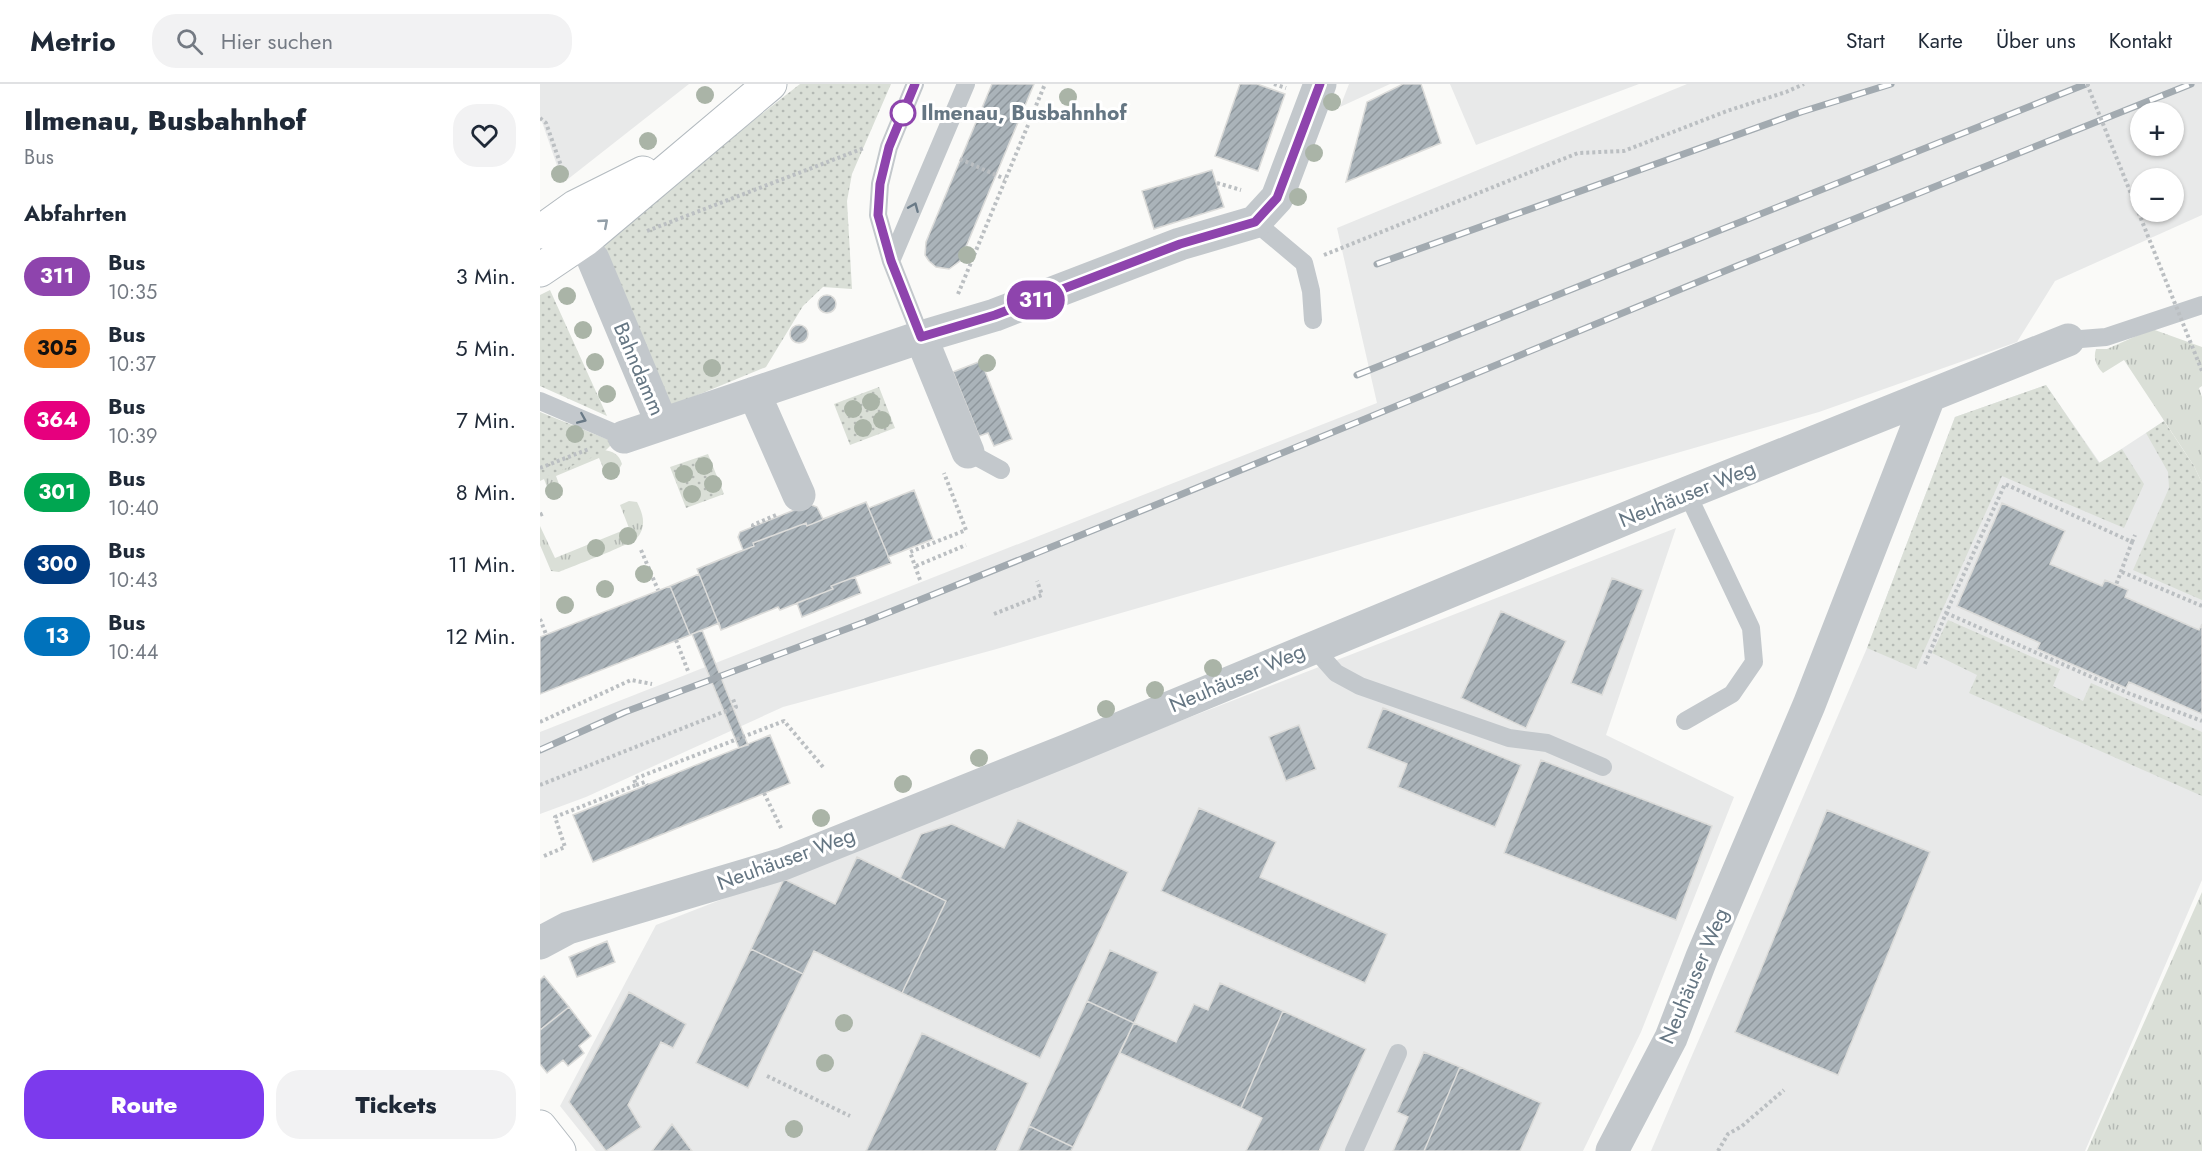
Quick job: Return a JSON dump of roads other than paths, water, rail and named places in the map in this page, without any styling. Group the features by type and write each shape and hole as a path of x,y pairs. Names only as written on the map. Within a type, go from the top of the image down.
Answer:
{"main road":[{"path":"540,270 586,239 770,84"},
{"path":"540,232 575,207 688,151"},
{"path":"540,1127 559,1151"}],"street":[{"path":"1259,219 1277,198 1320,84"},
{"name":"Bahndamm","path":"593,259 662,424 995,315 1180,244 1259,219"},
{"path":"932,334 954,458"},
{"name":"Neuhäuser Weg","path":"540,944 568,928 796,859 1065,751 1687,493 2068,340"},
{"path":"754,393 792,503"},
{"name":"Neuhäuser Weg","path":"1612,1151 1671,1038 1702,957 1809,705 1929,397"},
{"path":"624,437 662,424"}],"lane":[{"path":"915,84 889,147 880,184 878,215 891,261 932,334"},
{"path":"891,261 966,84"},
{"path":"1259,219 1304,263 1311,291 1313,320"},
{"name":"Neuhäuser Weg","path":"2068,340 2106,337 2202,305"},
{"path":"540,401 624,437"},
{"path":"954,458 1001,470"},
{"path":"1685,721 1732,694 1754,662 1751,628 1687,493"},
{"path":"1312,647 1336,673 1360,686 1509,738 1547,743 1603,767"},
{"path":"1354,1151 1398,1053"}],"railway":[{"path":"1377,264 1801,112 1891,84"},
{"path":"1357,375 2086,84"},
{"path":"540,750 625,712 865,622 1737,266 2191,84"}],"place":[{"name":"Ilmenau, Busbahnhof","path":"903,113"}]}
